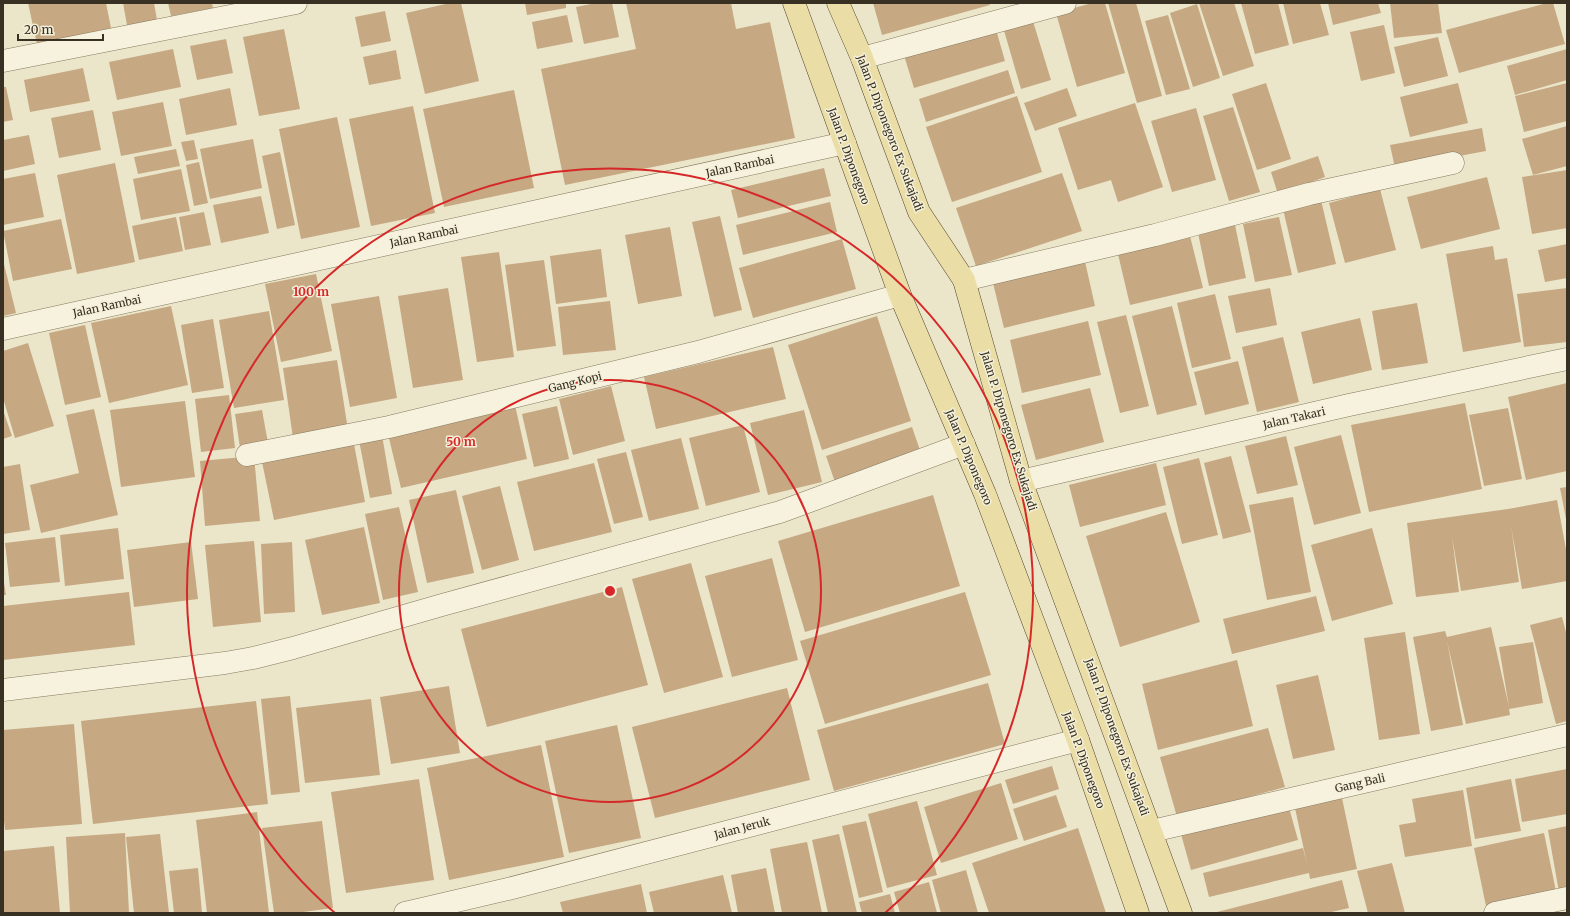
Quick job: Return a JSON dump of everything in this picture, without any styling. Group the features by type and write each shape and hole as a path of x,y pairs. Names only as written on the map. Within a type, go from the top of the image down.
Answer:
{"main road":[{"name":"Jalan P. Diponegoro","path":"794,3 900,295 988,501 1078,740 1138,913"},
{"name":"Jalan P. Diponegoro Ex Sukajadi","path":"838,3 862,58 919,212 964,280 1022,481 1181,913"}],"street":[{"path":"3,61 296,3"},
{"path":"862,58 1065,3"},
{"name":"Jalan Rambai","path":"3,329 844,143"},
{"path":"964,280 1155,235 1308,194 1452,163"},
{"name":"Gang Kopi","path":"247,455 389,427 690,354 900,295"},
{"name":"Jalan Takari","path":"1022,481 1349,405 1567,359"},
{"path":"3,690 225,663 294,648 450,603 780,512 964,444"},
{"name":"Gang Bali","path":"1152,832 1567,735"},
{"name":"Jalan Jeruk","path":"405,913 508,890 1078,740"},
{"path":"1495,913 1567,898"}],"building":[{"path":"28,3 106,3 111,28 37,44"},
{"path":"123,3 154,3 157,20 127,25"},
{"path":"168,3 212,3 213,8 171,16"},
{"path":"450,3 461,3 479,81 425,94 406,13"},
{"path":"525,3 566,3 566,8 527,15"},
{"path":"596,3 612,3 619,37 584,44 576,7"},
{"path":"626,3 731,3 736,29 770,22 795,138 565,185 541,69 636,49"},
{"path":"873,3 989,3 990,5 882,35"},
{"path":"1092,3 1105,3 1125,73 1077,87 1056,13"},
{"path":"1108,3 1136,3 1162,96 1137,103"},
{"path":"1199,3 1234,3 1254,66 1223,76"},
{"path":"1241,3 1278,3 1289,45 1255,54"},
{"path":"1283,3 1320,3 1329,35 1293,44"},
{"path":"1328,3 1378,3 1381,13 1333,25"},
{"path":"1390,3 1438,3 1442,33 1394,38"},
{"path":"1547,3 1553,3 1565,44 1459,73 1446,30"},
{"path":"1197,4 1220,78 1193,87 1170,13"},
{"path":"385,11 391,41 361,47 355,17"},
{"path":"567,15 573,42 537,49 532,22"},
{"path":"1168,15 1190,89 1166,95 1145,21"},
{"path":"1032,18 1051,80 1021,89 1003,27"},
{"path":"1384,25 1395,73 1361,81 1350,32"},
{"path":"995,26 1005,61 914,88 903,52"},
{"path":"284,29 300,109 259,116 243,37"},
{"path":"1438,37 1448,76 1404,87 1394,47"},
{"path":"226,39 233,73 197,80 190,46"},
{"path":"173,49 181,87 117,100 109,62"},
{"path":"1567,49 1567,80 1515,95 1507,66"},
{"path":"396,50 401,79 369,85 363,57"},
{"path":"83,68 90,101 30,112 24,80"},
{"path":"1008,70 1015,93 926,122 919,99"},
{"path":"1266,83 1291,159 1257,170 1232,94"},
{"path":"1458,83 1468,123 1410,137 1400,97"},
{"path":"1567,83 1567,121 1524,132 1515,96"},
{"path":"3,87 6,87 13,120 3,122"},
{"path":"230,88 237,125 186,135 179,99"},
{"path":"1067,88 1077,116 1035,131 1024,103"},
{"path":"514,90 534,188 444,207 423,109"},
{"path":"1017,96 1042,172 952,202 926,127"},
{"path":"163,102 172,146 121,156 112,112"},
{"path":"1135,103 1163,187 1118,202 1111,180 1078,190 1058,128"},
{"path":"413,106 435,213 371,226 349,119"},
{"path":"1233,107 1260,192 1229,201 1203,116"},
{"path":"1196,108 1216,180 1172,192 1151,121"},
{"path":"93,110 101,150 59,158 51,118"},
{"path":"337,117 360,227 301,239 279,129"},
{"path":"1567,126 1567,166 1533,175 1522,139"},
{"path":"1482,128 1486,151 1395,168 1390,145"},
{"path":"29,135 35,164 3,171 3,140"},
{"path":"253,139 262,188 210,199 200,149"},
{"path":"194,140 198,159 186,161 181,142"},
{"path":"176,149 180,166 138,174 134,157"},
{"path":"280,152 295,225 277,229 262,156"},
{"path":"1318,156 1325,177 1278,194 1271,172"},
{"path":"199,162 208,203 194,206 186,165"},
{"path":"115,163 135,262 77,274 57,175"},
{"path":"824,168 831,196 738,218 731,190"},
{"path":"181,169 190,211 141,220 133,179"},
{"path":"1567,170 1567,228 1532,234 1522,177"},
{"path":"35,173 44,217 3,225 3,179"},
{"path":"1062,173 1082,231 976,266 956,208"},
{"path":"1487,177 1500,229 1421,249 1407,197"},
{"path":"1380,189 1396,250 1345,263 1329,203"},
{"path":"261,196 269,233 221,243 213,205"},
{"path":"1321,200 1336,264 1298,273 1283,209"},
{"path":"830,202 837,232 743,255 736,225"},
{"path":"204,212 211,245 185,250 179,217"},
{"path":"720,216 742,310 714,317 692,222"},
{"path":"176,217 183,251 139,260 132,226"},
{"path":"1279,217 1292,275 1255,282 1243,224"},
{"path":"61,219 72,269 13,281 3,231"},
{"path":"1234,220 1246,278 1209,286 1197,228"},
{"path":"670,227 682,296 638,304 625,235"},
{"path":"1189,232 1203,288 1130,305 1117,250"},
{"path":"842,239 856,289 753,318 739,268"},
{"path":"1567,244 1567,278 1545,282 1538,250"},
{"path":"1493,246 1495,260 1507,258 1521,342 1463,352 1446,254"},
{"path":"601,249 607,297 556,304 550,256"},
{"path":"499,252 514,357 477,362 461,257"},
{"path":"1084,257 1095,306 1004,328 992,279"},
{"path":"3,260 16,313 3,316"},
{"path":"544,260 556,346 517,351 505,265"},
{"path":"316,274 332,351 281,362 265,284"},
{"path":"448,288 463,380 413,388 398,296"},
{"path":"1270,288 1277,325 1236,333 1228,296"},
{"path":"1567,288 1567,342 1524,347 1517,294"},
{"path":"1215,294 1231,359 1192,368 1177,303"},
{"path":"379,296 397,398 350,407 331,304"},
{"path":"610,301 616,350 563,355 558,307"},
{"path":"1417,303 1428,363 1382,370 1372,311"},
{"path":"171,306 188,385 109,403 91,323"},
{"path":"1172,306 1197,405 1157,415 1132,316"},
{"path":"269,311 284,400 234,408 219,320"},
{"path":"1126,315 1149,406 1120,413 1097,322"},
{"path":"877,316 911,421 822,450 788,345"},
{"path":"1360,318 1372,370 1313,384 1301,332"},
{"path":"213,319 224,388 192,393 181,325"},
{"path":"1088,321 1101,375 1022,393 1010,340"},
{"path":"85,325 101,397 65,405 49,333"},
{"path":"1283,337 1299,402 1257,412 1242,347"},
{"path":"28,343 54,426 15,438 3,398 3,351"},
{"path":"773,347 786,399 656,429 644,377"},
{"path":"337,360 348,430 293,438 283,368"},
{"path":"1238,361 1249,404 1205,415 1194,372"},
{"path":"1567,383 1567,471 1526,480 1508,397"},
{"path":"611,386 625,441 573,455 559,399"},
{"path":"1090,388 1104,442 1036,460 1021,405"},
{"path":"229,395 235,448 201,452 195,399"},
{"path":"185,401 195,477 121,487 110,410"},
{"path":"1465,403 1482,489 1369,512 1351,425"},
{"path":"515,405 527,459 401,488 388,434"},
{"path":"557,406 569,459 534,467 522,414"},
{"path":"1508,408 1522,479 1484,486 1469,415"},
{"path":"94,409 118,515 41,533 30,485 79,473 66,415"},
{"path":"3,410 12,436 3,439"},
{"path":"262,410 268,443 240,448 235,414"},
{"path":"804,410 822,482 768,495 750,423"},
{"path":"743,425 760,492 706,506 689,438"},
{"path":"912,427 922,456 836,485 826,456"},
{"path":"382,435 392,494 370,498 359,440"},
{"path":"1341,435 1361,513 1314,525 1294,447"},
{"path":"1286,436 1298,485 1257,494 1245,446"},
{"path":"681,438 699,509 649,521 631,450"},
{"path":"353,439 365,502 274,520 261,457"},
{"path":"626,452 643,517 614,524 597,459"},
{"path":"254,456 260,521 205,526 200,461"},
{"path":"1231,456 1251,532 1223,539 1204,463"},
{"path":"1199,458 1218,535 1182,544 1163,467"},
{"path":"594,463 612,532 534,551 517,482"},
{"path":"1156,463 1166,505 1080,527 1069,485"},
{"path":"20,464 30,530 3,534 3,467"},
{"path":"500,486 519,560 482,570 462,496"},
{"path":"1567,487 1567,519 1566,519 1560,488"},
{"path":"456,490 474,573 427,583 409,500"},
{"path":"933,495 960,586 805,632 778,541"},
{"path":"1293,497 1311,592 1267,600 1249,505"},
{"path":"1557,500 1567,555 1567,581 1522,589 1511,526 1519,582 1461,591 1452,536 1459,592 1416,597 1407,523 1508,509"},
{"path":"399,507 418,592 383,600 365,514"},
{"path":"1166,512 1200,622 1120,647 1086,536"},
{"path":"364,527 380,603 322,615 305,540"},
{"path":"118,528 124,579 65,586 60,535"},
{"path":"1372,528 1393,604 1332,621 1311,545"},
{"path":"55,537 60,582 10,587 5,543"},
{"path":"254,541 261,622 213,627 205,545"},
{"path":"191,542 198,599 134,607 127,550"},
{"path":"292,542 295,612 264,614 261,544"},
{"path":"772,558 798,660 732,677 705,576"},
{"path":"691,563 723,677 664,693 632,579"},
{"path":"3,576 6,595 3,595"},
{"path":"622,587 648,685 487,727 461,629"},
{"path":"129,592 135,645 3,660 3,606"},
{"path":"965,592 991,675 825,724 800,641"},
{"path":"1316,596 1325,631 1232,654 1223,619"},
{"path":"1562,617 1567,636 1567,721 1556,724 1530,625"},
{"path":"1491,627 1509,707 1499,647 1533,642 1543,703 1509,709 1510,715 1466,724 1447,641 1463,725 1431,731 1413,637 1445,631 1447,637"},
{"path":"1405,632 1420,734 1379,740 1364,638"},
{"path":"1237,660 1253,726 1158,750 1142,684"},
{"path":"1318,675 1335,750 1293,759 1276,685"},
{"path":"988,683 1005,744 834,791 817,730"},
{"path":"449,686 460,753 391,764 380,697"},
{"path":"787,688 810,780 655,818 632,727"},
{"path":"290,696 300,792 271,795 261,699"},
{"path":"371,699 380,775 305,783 296,708"},
{"path":"256,701 268,804 93,824 81,721"},
{"path":"74,724 82,824 5,830 3,812 3,730"},
{"path":"617,725 641,838 569,853 545,741"},
{"path":"1268,728 1285,787 1177,817 1160,757"},
{"path":"541,745 564,857 449,880 427,768"},
{"path":"1052,766 1059,789 1013,804 1005,780"},
{"path":"1567,769 1567,814 1522,822 1515,779"},
{"path":"419,779 434,880 346,893 331,792"},
{"path":"1511,779 1521,831 1475,839 1466,788"},
{"path":"1001,783 1018,839 941,863 924,807"},
{"path":"1463,790 1472,846 1405,857 1399,825 1416,822 1412,799"},
{"path":"1056,795 1067,827 1024,841 1013,809"},
{"path":"1342,798 1357,869 1310,879 1309,873 1209,897 1203,873 1303,848 1307,864 1295,808"},
{"path":"917,801 937,875 887,888 868,814"},
{"path":"1288,804 1298,840 1191,870 1181,834"},
{"path":"257,812 269,913 207,913 196,820"},
{"path":"322,821 333,908 296,913 274,913 262,828"},
{"path":"866,821 883,892 859,898 842,826"},
{"path":"1567,826 1567,891 1559,892 1548,830"},
{"path":"1078,828 1106,913 989,913 972,863"},
{"path":"125,833 129,913 70,913 66,837"},
{"path":"1544,833 1557,896 1487,911 1474,848"},
{"path":"160,834 169,913 134,913 126,837"},
{"path":"839,834 857,913 828,913 812,840"},
{"path":"807,842 822,913 782,913 770,849"},
{"path":"54,846 60,913 3,913 3,851"},
{"path":"1392,863 1405,913 1368,913 1357,871"},
{"path":"198,868 202,913 174,913 169,871"},
{"path":"766,868 775,913 738,913 731,875"},
{"path":"966,870 978,913 941,913 932,880"},
{"path":"723,875 732,913 654,913 649,892"},
{"path":"1342,880 1349,908 1327,913 1213,913"},
{"path":"929,882 937,913 900,913 894,892"},
{"path":"641,884 647,913 563,913 560,902"},
{"path":"890,894 895,913 862,913 859,902"}]}
